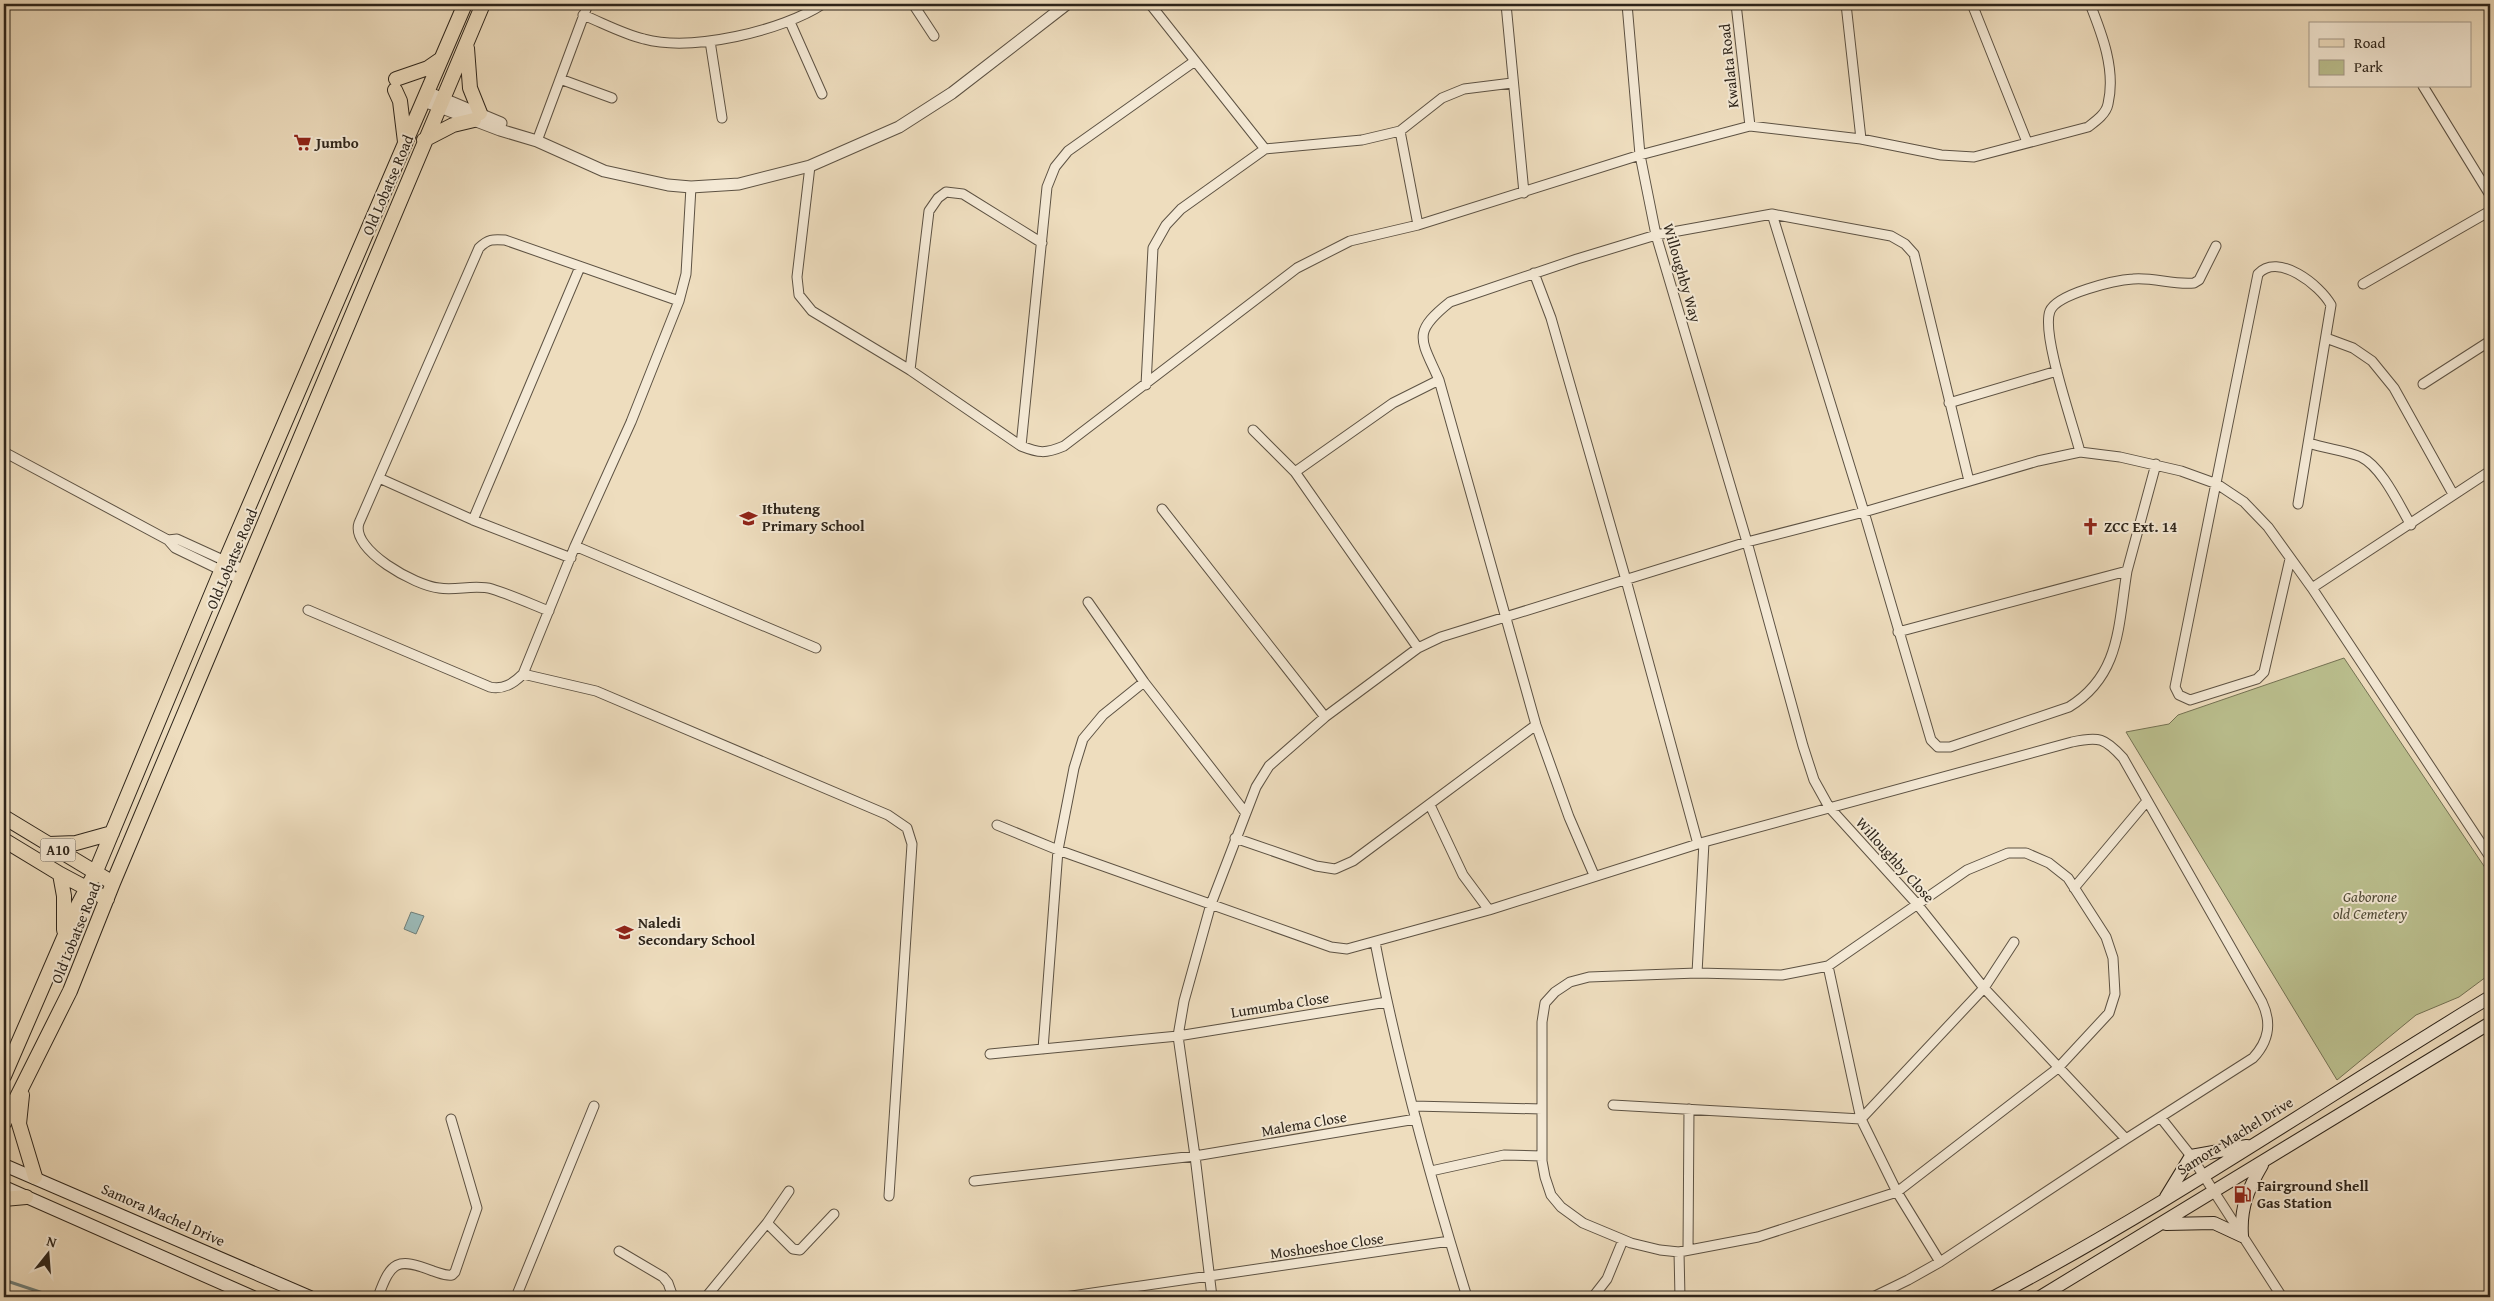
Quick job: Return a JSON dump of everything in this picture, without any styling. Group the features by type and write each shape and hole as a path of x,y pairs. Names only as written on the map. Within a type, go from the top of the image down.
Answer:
{"main road":[{"name":"Old Lobatse Road","path":"4,1076 64,938 96,871 223,566 465,4"},
{"name":"Old Lobatse Road","path":"4,1123 70,991 113,883 424,140 483,4"},
{"path":"424,140 453,125 477,117 470,88 467,42"},
{"path":"405,145 400,101 395,84 428,68 441,59"},
{"name":"A10","path":"4,817 113,883"},
{"name":"A10","path":"48,844 76,843 112,833"},
{"name":"A10","path":"4,840 60,874 88,887 107,899"},
{"path":"60,874 64,896 64,938"},
{"name":"Samora Machel Drive","path":"1994,1297 2038,1274 2203,1176 2490,995"},
{"path":"2040,1297 2490,1023"},
{"path":"23,1087 19,1124 35,1177"},
{"path":"2166,1197 2191,1156 2250,1146"},
{"path":"2161,1225 2214,1223 2242,1236 2241,1222 2245,1196 2264,1162"},
{"name":"Samora Machel Drive","path":"4,1164 310,1297"},
{"path":"4,1187 253,1297"},
{"path":"4,1199 26,1197"}],"street":[{"path":"537,141 588,4"},
{"path":"913,4 934,36"},
{"path":"1150,4 1266,149"},
{"path":"1506,4 1512,83 1524,193"},
{"name":"Willoughby Way","path":"1626,4 1640,155 1656,236 1747,542"},
{"name":"Kwalata Road","path":"1736,4 1750,126"},
{"path":"1846,4 1861,139"},
{"path":"1972,4 2027,142"},
{"path":"810,166 797,276 799,295 812,311 910,370 1021,446 1036,452 1049,452 1064,446 1297,268 1350,241 1418,225 1640,155 1750,126 1861,139 1941,155 1974,157 2088,127 2099,119 2108,105 2110,75 2104,40 2090,4"},
{"path":"583,16 643,39 661,42 710,41 790,22 819,5"},
{"path":"425,96 537,141 604,171 668,185 691,187 739,184 810,166 899,127 945,98 1059,6"},
{"path":"790,22 822,94"},
{"path":"710,41 722,118"},
{"path":"1021,446 1047,187 1055,167 1068,151 1195,60"},
{"path":"560,80 612,98"},
{"path":"1146,385 1153,248 1166,224 1181,209 1266,149 1362,140 1400,131 1442,98 1464,89 1512,83"},
{"path":"2425,88 2490,195"},
{"path":"1400,131 1418,225"},
{"path":"308,610 490,687 508,686 523,674 575,546 631,422 679,300 686,274 691,187"},
{"path":"910,370 929,211 938,198 946,192 963,194 1042,243"},
{"path":"2363,284 2490,211"},
{"path":"1772,214 1864,512 1931,740 1938,747 1950,747 2069,706 2086,696 2098,682 2108,664 2117,638 2127,571 2156,464"},
{"path":"1594,875 1536,725 1439,380 1423,342 1423,329 1435,314 1450,302 1534,273 1656,236 1772,214 1891,236 1905,244 1914,254 1969,481"},
{"path":"550,611 491,588 437,588 414,581 388,566 364,545 357,528 479,248 492,238 505,240 679,300"},
{"path":"2080,452 2057,371 2048,323 2051,310 2061,300 2107,282 2135,278 2194,283 2199,280 2216,246"},
{"path":"2290,560 2264,672 2257,679 2190,700 2179,695 2175,687 2258,274 2265,267 2274,265 2302,276 2325,293 2331,305 2298,504"},
{"path":"473,520 580,267"},
{"path":"1534,273 1551,318 1701,843 1698,973"},
{"path":"2326,338 2353,348 2372,361 2394,388 2453,494"},
{"path":"2423,384 2490,341"},
{"path":"1949,403 2057,371"},
{"path":"1295,472 1392,402 1439,380"},
{"path":"1253,430 1295,472 1418,648"},
{"path":"2309,443 2359,456 2370,462 2379,472 2411,525"},
{"path":"4,452 168,540 175,548 243,575"},
{"path":"1212,1297 1178,1036 1184,1002 1211,904 1245,812 1269,766 1325,716 1418,648 1442,637 1747,542 1864,512 2038,461 2080,452 2120,456 2181,471 2217,484 2244,502 2268,527 2312,588 2490,857"},
{"path":"2312,588 2411,525 2453,494 2490,471"},
{"path":"379,478 473,520 571,558"},
{"path":"1162,509 1325,716"},
{"name":"Willoughby Close","path":"1747,542 1803,746 1814,780 1829,807 1917,904 1984,988 2126,1139"},
{"path":"575,546 816,648"},
{"path":"1898,632 2127,571"},
{"path":"1088,602 1144,682 1245,812"},
{"path":"523,674 596,691 888,815 907,828 912,844 889,1196"},
{"path":"1043,1049 1058,850 1074,768 1083,739 1103,715 1144,682"},
{"path":"1235,838 1316,866 1335,869 1353,861 1536,725"},
{"path":"997,825 1058,850 1331,947 1348,949 1489,910 1594,875 1829,807 2090,738 2102,740 2111,745 2123,758 2268,1016 2268,1031 2264,1047 2253,1058 1940,1262 1873,1297"},
{"path":"2074,888 2147,801"},
{"path":"1430,805 1463,875 1489,910"},
{"path":"2008,853 2026,853 2049,863 2068,878 2106,937 2114,958 2115,994 2109,1013 2058,1068 1897,1192 1758,1237 1683,1251 1660,1250 1623,1240 1583,1223 1561,1207 1551,1195 1545,1177 1542,1156 1542,1022 1546,1003 1555,992 1570,982 1589,977 1698,973 1782,975 1828,966 1917,904 1967,870 2008,853"},
{"path":"1375,942 1387,1002 1416,1119 1467,1297"},
{"path":"1861,1119 1984,988 2014,942"},
{"path":"1828,966 1861,1119 1897,1192 1940,1262"},
{"name":"Lumumba Close","path":"990,1054 1178,1036 1387,1002"},
{"path":"1613,1105 1861,1119"},
{"path":"516,1297 594,1106"},
{"path":"1413,1106 1542,1109"},
{"path":"1680,1297 1689,1109"},
{"path":"2161,1118 2191,1156 2213,1193 2282,1297"},
{"path":"378,1297 388,1271 404,1263 411,1262 445,1275 452,1275 455,1272 477,1208 451,1119"},
{"name":"Malema Close","path":"974,1180 1195,1156 1416,1119"},
{"path":"1431,1171 1480,1158 1504,1155 1542,1156"},
{"path":"706,1297 766,1223 789,1191"},
{"path":"766,1223 796,1251 803,1247 834,1214"},
{"path":"1593,1297 1607,1279 1623,1240"},
{"name":"Moshoeshoe Close","path":"1065,1297 1450,1241"},
{"path":"619,1251 663,1277 668,1283 673,1297"}],"green space":[{"name":"Gaborone old Cemetery","path":"2344,658 2490,875 2490,974 2459,997 2416,1015 2337,1080 2126,732 2169,724 2178,715"}],"water":[{"path":"411,912 424,916 416,934 404,929"}],"waterway":[{"path":"4,1280 55,1297"}],"place":[{"name":"Jumbo","path":"302,143"},
{"name":"Ithuteng Primary School","path":"748,518"},
{"name":"ZCC Ext. 14","path":"2090,527"},
{"name":"Naledi Secondary School","path":"624,932"},
{"name":"Fairground Shell Gas Station","path":"2243,1195"}]}
